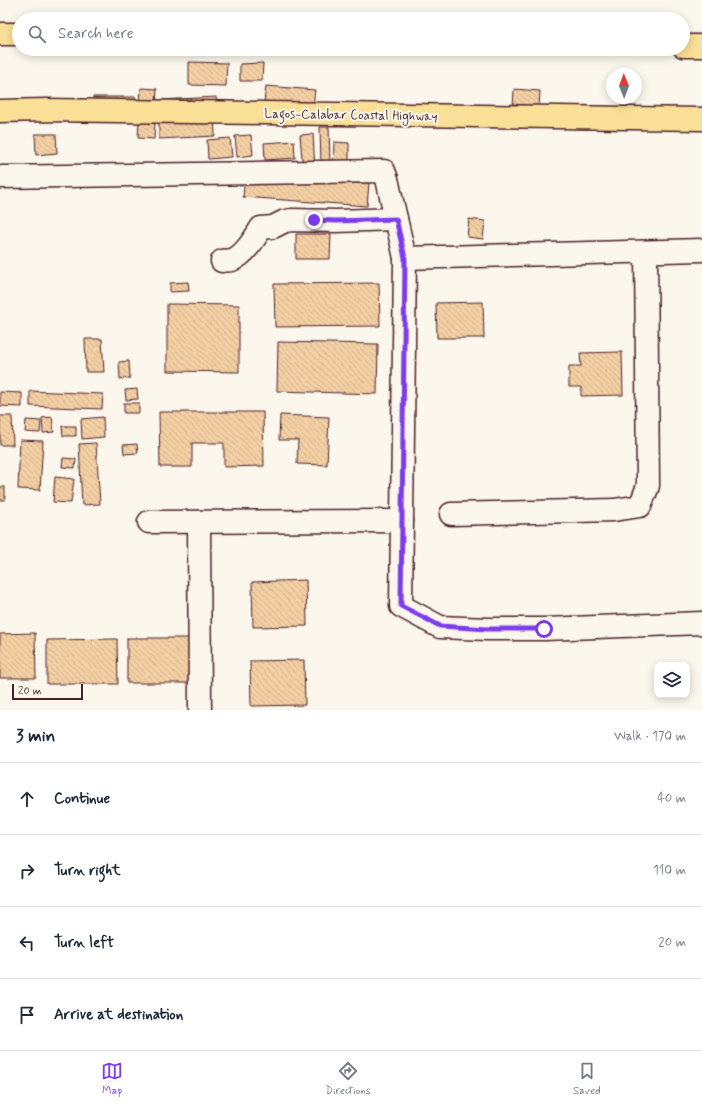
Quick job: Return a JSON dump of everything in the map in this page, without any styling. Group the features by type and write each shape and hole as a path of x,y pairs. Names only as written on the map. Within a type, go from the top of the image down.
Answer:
{"highway":[{"path":"0,34 12,34"},
{"path":"690,46 702,46"},
{"name":"Lagos-Calabar Coastal Highway","path":"0,111 46,110 702,119"}],"street":[{"path":"0,177 384,171 405,258 401,606 440,626 488,629 544,629 702,623"},
{"path":"222,261 233,260 239,256 252,243 261,228 273,227 285,220 336,221 396,219"},
{"path":"405,258 702,250"},
{"path":"452,514 614,510 640,506 648,486 646,252"},
{"path":"149,522 402,521"},
{"path":"199,522 200,710"}],"building":[{"path":"189,62 227,63 226,86 189,85"},
{"path":"263,63 262,81 240,81 240,64"},
{"path":"266,86 315,90 313,106 264,102"},
{"path":"141,88 157,89 154,139 138,138"},
{"path":"514,89 540,91 539,109 513,107"},
{"path":"93,97 136,97 135,116 93,116"},
{"path":"216,97 217,109 160,112 160,100"},
{"path":"214,115 215,136 159,139 159,117"},
{"path":"320,127 329,127 330,164 321,164"},
{"path":"35,134 56,134 57,153 36,155"},
{"path":"313,134 315,170 303,171 300,135"},
{"path":"251,135 253,155 237,157 235,136"},
{"path":"230,138 232,157 208,159 207,140"},
{"path":"294,141 295,158 265,160 264,143"},
{"path":"334,142 349,143 349,169 333,169"},
{"path":"245,175 369,183 367,206 243,197"},
{"path":"469,219 485,221 483,239 467,237"},
{"path":"296,234 331,234 330,259 296,259"},
{"path":"188,282 189,291 170,292 170,283"},
{"path":"379,283 380,326 275,327 274,284"},
{"path":"483,302 484,338 437,338 436,303"},
{"path":"167,304 239,305 239,372 167,371"},
{"path":"85,339 102,339 104,372 86,372"},
{"path":"278,342 378,344 377,394 277,391"},
{"path":"622,352 623,395 581,396 581,387 569,387 569,366 581,366 580,353"},
{"path":"129,361 130,378 120,379 119,362"},
{"path":"137,389 138,399 126,400 125,390"},
{"path":"30,391 103,394 102,409 30,406"},
{"path":"0,392 22,393 22,407 0,406"},
{"path":"124,403 139,403 139,413 124,413"},
{"path":"159,412 263,412 264,466 224,467 224,443 192,443 192,467 160,467"},
{"path":"280,415 329,417 327,465 297,464 298,440 279,440"},
{"path":"0,416 12,416 13,445 0,445"},
{"path":"52,417 54,432 43,433 42,418"},
{"path":"103,417 104,437 82,439 81,419"},
{"path":"26,420 41,421 40,433 25,432"},
{"path":"62,426 76,426 76,436 63,436"},
{"path":"20,440 43,441 40,490 18,489"},
{"path":"96,443 100,504 82,505 79,444"},
{"path":"137,444 138,453 124,454 123,445"},
{"path":"63,458 76,459 75,468 62,467"},
{"path":"55,477 74,479 71,503 53,502"},
{"path":"0,487 5,487 5,500 0,500"},
{"path":"306,580 307,626 253,627 252,582"},
{"path":"35,633 36,678 0,678 0,634"},
{"path":"127,638 198,638 198,683 127,683"},
{"path":"117,639 118,684 47,684 47,640"},
{"path":"304,660 305,705 251,706 250,661"}],"route":[{"path":"314,220 336,221 396,219 405,258 401,606 440,626 488,629 544,629"}]}
